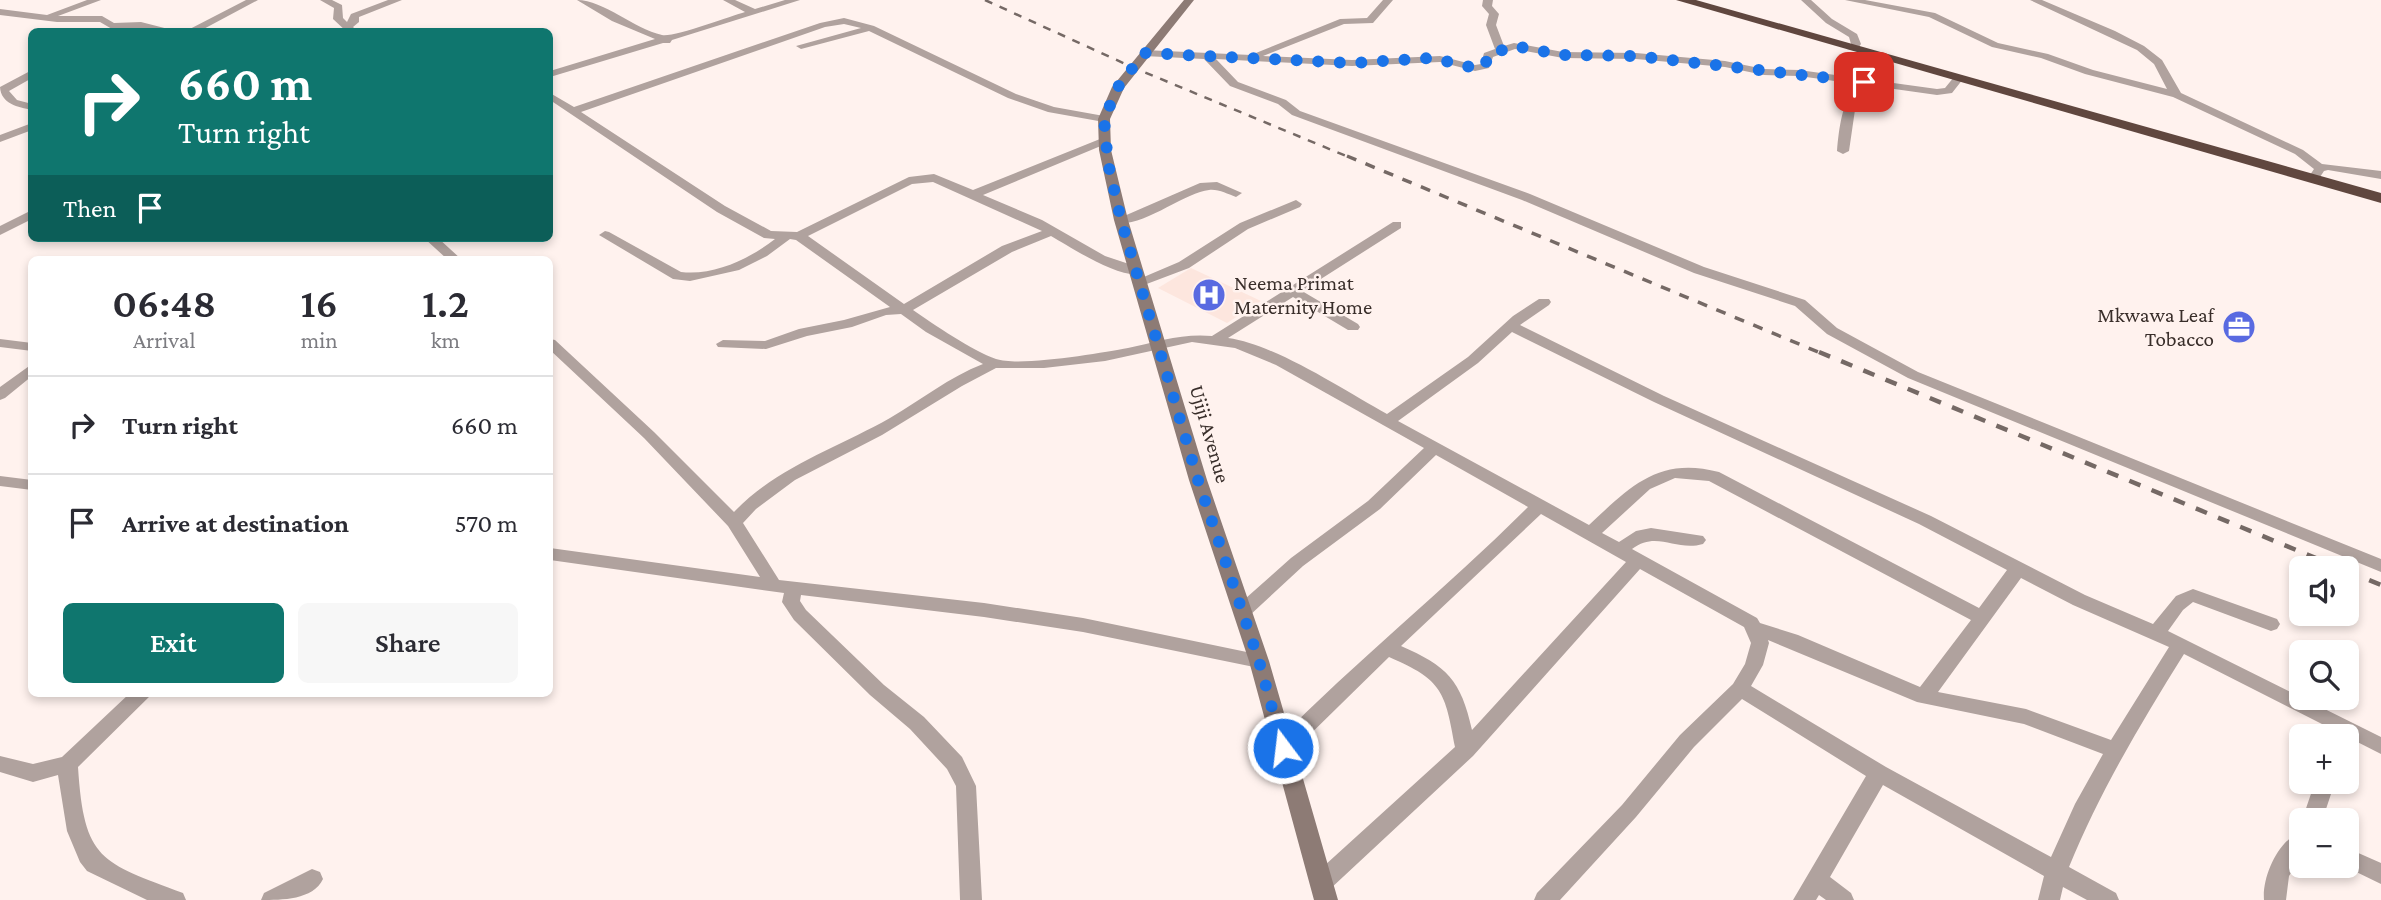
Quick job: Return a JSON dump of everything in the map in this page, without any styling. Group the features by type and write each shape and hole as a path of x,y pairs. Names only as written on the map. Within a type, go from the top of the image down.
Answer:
{"highway":[{"path":"1682,0 1712,4 1852,49 1958,79 2316,174 2381,198"}],"main road":[{"name":"Ujiji Avenue","path":"1189,0 1118,87 1104,119 1104,141 1121,220 1198,480 1259,661 1323,891"}],"street":[{"path":"0,18 60,13 96,0"},
{"path":"197,28 253,0"},
{"path":"325,0 340,10 386,0"},
{"path":"351,28 354,16 397,0"},
{"path":"582,0 615,19 667,41"},
{"path":"729,0 755,13"},
{"path":"553,73 667,41 795,0"},
{"path":"1251,57 1343,21 1370,20 1388,0"},
{"path":"1488,0 1487,6 1494,14 1491,25 1500,50"},
{"path":"1806,0 1829,20 1852,33 1856,44 1852,49"},
{"path":"1850,0 1919,12 1952,24 1994,45 2044,56 2089,72 2177,95 2299,152 2316,174 2341,167 2381,175"},
{"path":"2035,0 2146,52 2161,65 2168,84 2177,95"},
{"path":"1925,2 1952,24"},
{"path":"340,10 337,18 349,28"},
{"path":"0,12 23,16 98,19 112,26 135,25 152,28"},
{"path":"0,26 23,16"},
{"path":"572,111 834,22 851,21 871,28 1012,96 1052,110 1104,119"},
{"path":"129,28 135,25"},
{"path":"801,46 871,28"},
{"path":"1144,53 1352,63 1440,59 1475,68 1485,66 1486,57 1514,46 1563,55 1636,56 1937,92 1948,91 1958,79"},
{"path":"1208,57 1234,84 1282,102 1296,113 1526,197 1557,213 1716,276 1800,303 1849,342 1924,380 2381,566"},
{"path":"28,75 4,90 13,102 28,106"},
{"path":"1843,152 1846,118 1856,88 1864,82"},
{"path":"553,98 746,224 768,235 792,236 903,310 971,353 994,364"},
{"path":"0,139 28,128"},
{"path":"972,195 1104,141"},
{"path":"605,236 678,276 689,279 720,271 765,251 909,181 945,181 1053,231 1080,250 1138,276 1184,265 1244,226 1296,204"},
{"path":"1121,220 1204,186 1217,186 1236,193"},
{"path":"0,232 28,216"},
{"path":"1216,340 1396,225"},
{"path":"723,344 766,345 804,332 847,324 884,311 903,310 1007,249 1053,231"},
{"path":"434,242 449,256"},
{"path":"1293,291 1353,327"},
{"path":"1389,420 1479,356 1511,326 1544,302"},
{"path":"1511,326 1659,399 1925,520 2018,569 2181,644 2328,724"},
{"path":"734,522 746,508 772,487 896,420 969,375 994,364 1044,364 1105,357 1192,338 1216,340 1238,344 1281,362 1744,619 1756,629 1791,640 1924,697 2026,717 2117,751"},
{"path":"0,343 28,346"},
{"path":"553,346 649,435 734,522 773,584"},
{"path":"0,395 28,371"},
{"path":"1243,611 1297,562 1374,505 1434,448"},
{"path":"1590,534 1642,487 1661,474 1682,470 1697,472 1739,489 1983,618"},
{"path":"0,481 28,484"},
{"path":"1283,748 1386,648 1473,572 1538,507"},
{"path":"1620,550 1648,533 1687,542 1697,540"},
{"path":"553,554 794,588 1034,617 1259,661"},
{"path":"1323,891 1466,750 1638,560"},
{"path":"1924,697 2018,569"},
{"path":"794,588 791,602 800,615 877,690 917,723 955,763 966,786 971,900"},
{"path":"2157,634 2174,609 2193,595 2271,624"},
{"path":"1545,900 1629,811 1687,741 1740,689 1760,643 1756,629"},
{"path":"2049,900 2057,869 2082,810 2142,705 2181,644"},
{"path":"1386,648 1421,662 1443,676 1455,695 1466,750"},
{"path":"1740,689 1879,773 2057,869 2108,900"},
{"path":"0,764 33,773 68,765 139,697"},
{"path":"2359,738 2381,746"},
{"path":"68,765 72,814 93,863 157,895 175,900"},
{"path":"1804,900 1879,773"},
{"path":"2275,900 2273,889 2280,868 2289,856"},
{"path":"2359,863 2381,874"},
{"path":"272,900 312,878"},
{"path":"1817,880 1843,900"}],"shaded area":[{"name":"Neema Primat Maternity Home","path":"1191,268 1261,301 1227,323 1158,288"}],"railway":[{"path":"985,0 1132,67 1351,158"},
{"path":"1347,156 1823,354"},
{"path":"1819,352 2311,556"},
{"path":"2359,576 2381,585"}],"place":[{"name":"Neema Primat Maternity Home","path":"1209,295"},
{"name":"Mkwawa Leaf Tobacco","path":"2239,327"}],"route":[{"path":"1283,748 1259,661 1198,480 1180,410 1121,220 1108,163 1104,119 1118,87 1144,53 1178,57 1251,57 1352,63 1424,58 1448,60 1480,68 1486,65 1488,55 1514,46 1563,55 1636,56 1864,82"}]}
